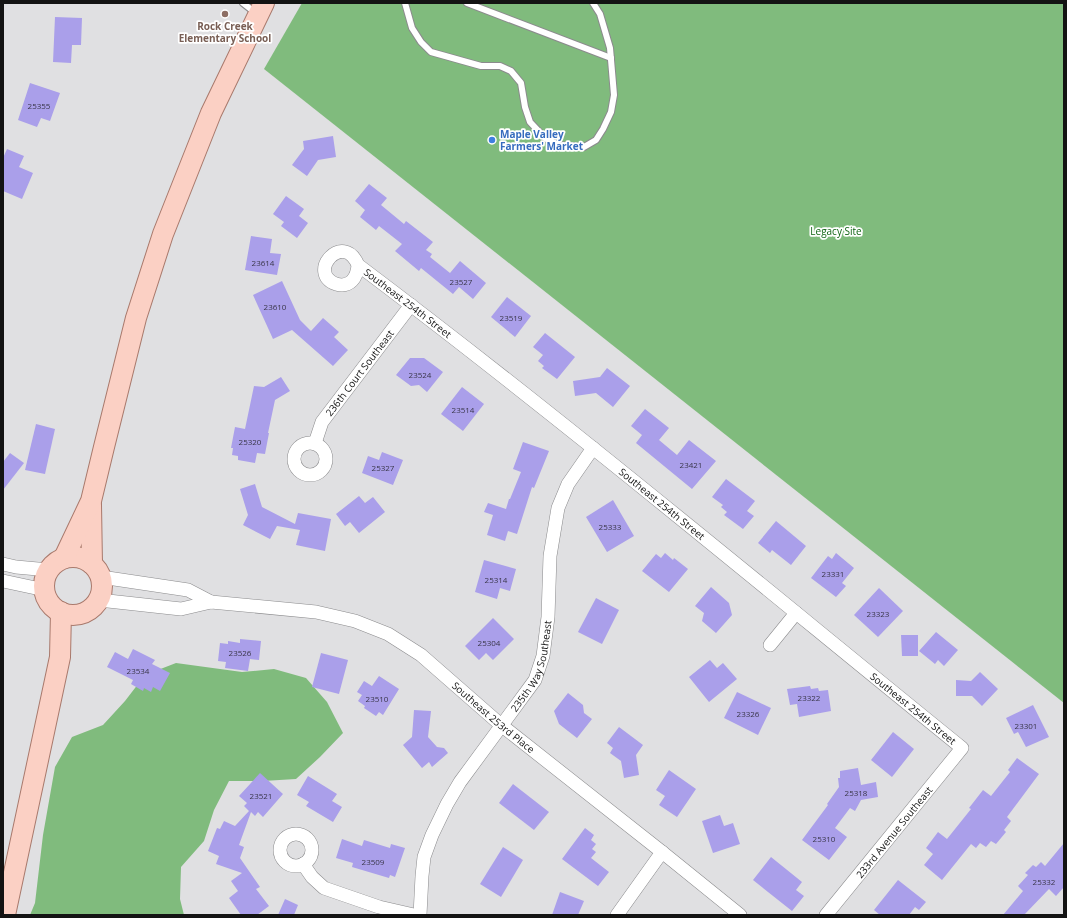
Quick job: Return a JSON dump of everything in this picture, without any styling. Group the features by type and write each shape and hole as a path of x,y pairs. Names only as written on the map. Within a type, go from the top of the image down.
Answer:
{"main road":[{"path":"91,501 97,570 103,584 102,591 96,605 90,610 76,615 68,614 54,608 49,602 45,590 45,580 56,564 91,501 136,318 163,234 255,7"},
{"path":"56,564 71,557 79,557 86,560 97,570"},
{"path":"5,915 60,657 61,612"},
{"path":"60,657 83,613"}],"street":[{"name":"Southeast 254th Street","path":"358,265 593,448 962,748"},
{"name":"236th Court Southeast","path":"315,443 322,422 410,305"},
{"name":"235th Way Southeast","path":"420,915 424,857 432,835 447,804 460,782 535,680 543,656 548,617 550,556 558,508 568,484 593,448"},
{"path":"3,564 16,567 56,564"},
{"name":"Southeast 253rd Place","path":"97,570 188,590 211,602"},
{"path":"3,581 45,590"},
{"name":"Southeast 253rd Place","path":"99,600 182,609 211,602 316,612 355,621 388,634 421,655 501,725 740,915"},
{"path":"770,645 796,613"},
{"name":"233rd Avenue Southeast","path":"826,915 962,748"},
{"path":"617,915 662,852"},
{"path":"303,864 312,877 324,888 379,907 414,915"}],"lane":[{"path":"405,3 412,28 421,42 431,52 481,66 500,66 511,71 521,82 525,107 530,122 545,138 558,145 584,147 596,140 604,129 611,112 614,95 610,48 600,14 593,3"},
{"path":"467,3 611,58"}],"green space":[{"name":"Legacy Site","path":"302,3 1064,3 1064,703 264,69"},
{"path":"176,663 242,672 274,669 306,678 327,702 343,733 296,779 229,781 214,810 204,841 181,867 180,899 184,915 30,915 35,903 43,835 55,767 72,737 103,725 125,701 145,675"}],"building":[{"path":"55,17 82,18 81,45 72,45 71,63 53,62"},
{"path":"30,83 60,93 50,121 41,118 37,127 18,120"},
{"path":"333,136 336,157 318,160 307,176 292,165 304,149 303,141"},
{"path":"7,149 24,156 19,167 33,173 22,199 3,191 3,158"},
{"path":"369,184 387,198 381,205 404,224 406,221 433,242 426,250 432,254 430,257 450,273 460,261 486,283 473,299 459,287 453,294 421,268 419,271 395,251 402,244 379,226 376,230 360,217 365,210 355,201"},
{"path":"286,196 304,209 299,216 308,223 297,238 281,226 284,222 273,214"},
{"path":"251,236 272,239 270,253 281,254 277,275 245,270"},
{"path":"282,281 300,320 311,331 323,318 339,332 334,337 348,350 333,366 292,330 273,339 253,295"},
{"path":"507,297 531,316 515,337 491,317"},
{"path":"545,333 575,357 557,379 542,368 544,366 538,361 543,355 533,347"},
{"path":"410,358 424,358 443,372 427,392 419,385 411,386 396,375"},
{"path":"607,368 630,386 613,407 596,393 575,396 573,381 600,377"},
{"path":"281,377 290,391 275,400 265,454 257,453 255,463 238,460 238,456 232,455 233,448 231,448 235,427 245,429 254,386 264,387"},
{"path":"462,387 484,404 463,431 441,414"},
{"path":"645,409 669,428 659,440 677,455 689,440 716,461 692,489 636,443 642,435 631,426"},
{"path":"36,424 55,429 45,474 25,470"},
{"path":"523,442 549,451 534,488 532,487 517,534 508,531 505,541 487,535 493,515 484,512 488,503 506,509 521,472 513,469"},
{"path":"382,452 403,460 393,485 362,473 368,456 379,460"},
{"path":"10,453 24,463 3,490 3,462"},
{"path":"726,479 755,501 747,511 754,516 743,529 724,515 727,512 721,507 723,505 712,497"},
{"path":"255,484 262,507 295,524 298,513 331,519 325,551 296,545 300,530 277,526 270,539 243,525 248,515 240,489"},
{"path":"359,496 365,503 373,497 385,512 359,533 350,522 345,526 336,514"},
{"path":"613,500 634,536 607,552 586,517"},
{"path":"776,521 806,546 791,565 772,550 770,553 758,543"},
{"path":"665,553 688,569 669,592 642,571 656,554 661,558"},
{"path":"836,553 854,568 842,583 846,586 836,597 811,578 828,556 832,559"},
{"path":"484,560 516,569 510,591 500,588 497,599 475,592"},
{"path":"711,587 729,603 732,615 716,633 702,621 704,613 695,606"},
{"path":"879,588 903,611 878,637 854,615"},
{"path":"596,598 619,610 602,644 578,632"},
{"path":"493,618 514,639 493,660 486,653 479,660 465,646"},
{"path":"936,632 958,650 944,666 938,660 935,664 919,651"},
{"path":"901,635 918,635 918,656 902,656"},
{"path":"240,639 261,641 259,660 250,659 248,671 225,668 226,662 218,661 220,643 228,644 228,641 240,643"},
{"path":"133,649 155,660 152,664 170,673 160,691 153,687 151,692 144,688 143,691 131,684 133,680 107,667 115,652 128,659"},
{"path":"321,653 348,660 339,694 312,687"},
{"path":"710,660 717,668 723,663 737,679 709,702 689,677"},
{"path":"980,672 998,689 982,706 972,696 956,696 956,680 971,681"},
{"path":"379,676 399,689 383,715 379,712 376,716 364,708 365,706 358,701 362,695 357,692 364,681 372,686"},
{"path":"810,686 811,689 818,688 819,691 828,690 831,711 799,717 797,704 790,705 787,689"},
{"path":"737,692 771,708 758,735 724,718"},
{"path":"568,693 583,705 584,713 592,719 577,738 559,724 554,711"},
{"path":"1033,705 1049,737 1026,747 1018,732 1014,734 1006,718"},
{"path":"414,710 431,711 428,737 437,747 444,748 448,753 432,767 429,762 422,768 403,745 412,737"},
{"path":"619,727 643,745 636,755 639,775 624,778 621,761 610,753 613,748 607,743"},
{"path":"893,732 914,749 892,777 871,760"},
{"path":"1017,758 1039,774 1007,817 1011,821 1004,830 1006,832 996,844 991,841 986,847 980,843 976,848 971,844 942,880 924,865 933,854 926,848 938,832 947,839 971,809 969,808 983,790 991,796 1010,772 1008,770"},
{"path":"858,768 861,785 876,782 878,797 861,800 855,811 850,808 835,828 847,837 829,860 802,840 828,805 827,804 839,787 838,778 840,778 840,771"},
{"path":"669,770 696,789 677,817 659,805 665,796 656,790"},
{"path":"260,773 283,794 263,817 258,812 255,816 251,812 239,845 244,847 240,858 260,887 256,889 269,906 257,915 241,915 229,898 238,891 231,881 242,873 216,864 219,856 208,851 217,828 220,829 224,821 235,826 249,811 244,806 247,803 239,796"},
{"path":"308,776 337,794 332,801 342,807 333,822 306,806 309,802 297,795"},
{"path":"513,784 549,812 534,830 499,803"},
{"path":"720,815 724,826 733,823 740,844 713,853 702,821"},
{"path":"585,828 594,835 591,840 596,844 592,849 596,852 591,858 609,872 598,886 562,859"},
{"path":"342,839 362,846 364,840 390,848 391,844 405,848 395,877 390,875 389,878 352,867 353,863 336,858"},
{"path":"1064,843 1064,887 1056,896 1049,889 1024,915 1003,915 1023,891 1018,886 1028,875 1025,873 1033,865 1036,867 1041,862 1045,866"},
{"path":"503,847 523,860 501,897 480,884"},
{"path":"771,857 802,882 796,890 804,896 792,911 753,880"},
{"path":"898,880 926,902 919,910 915,907 909,915 880,915 874,910"},
{"path":"560,892 584,901 578,915 552,915"},
{"path":"285,899 298,905 294,915 278,915"}],"place":[{"name":"Rock Creek Elementary School","path":"225,14"},
{"name":"Maple Valley Farmers' Market","path":"492,140"}]}
